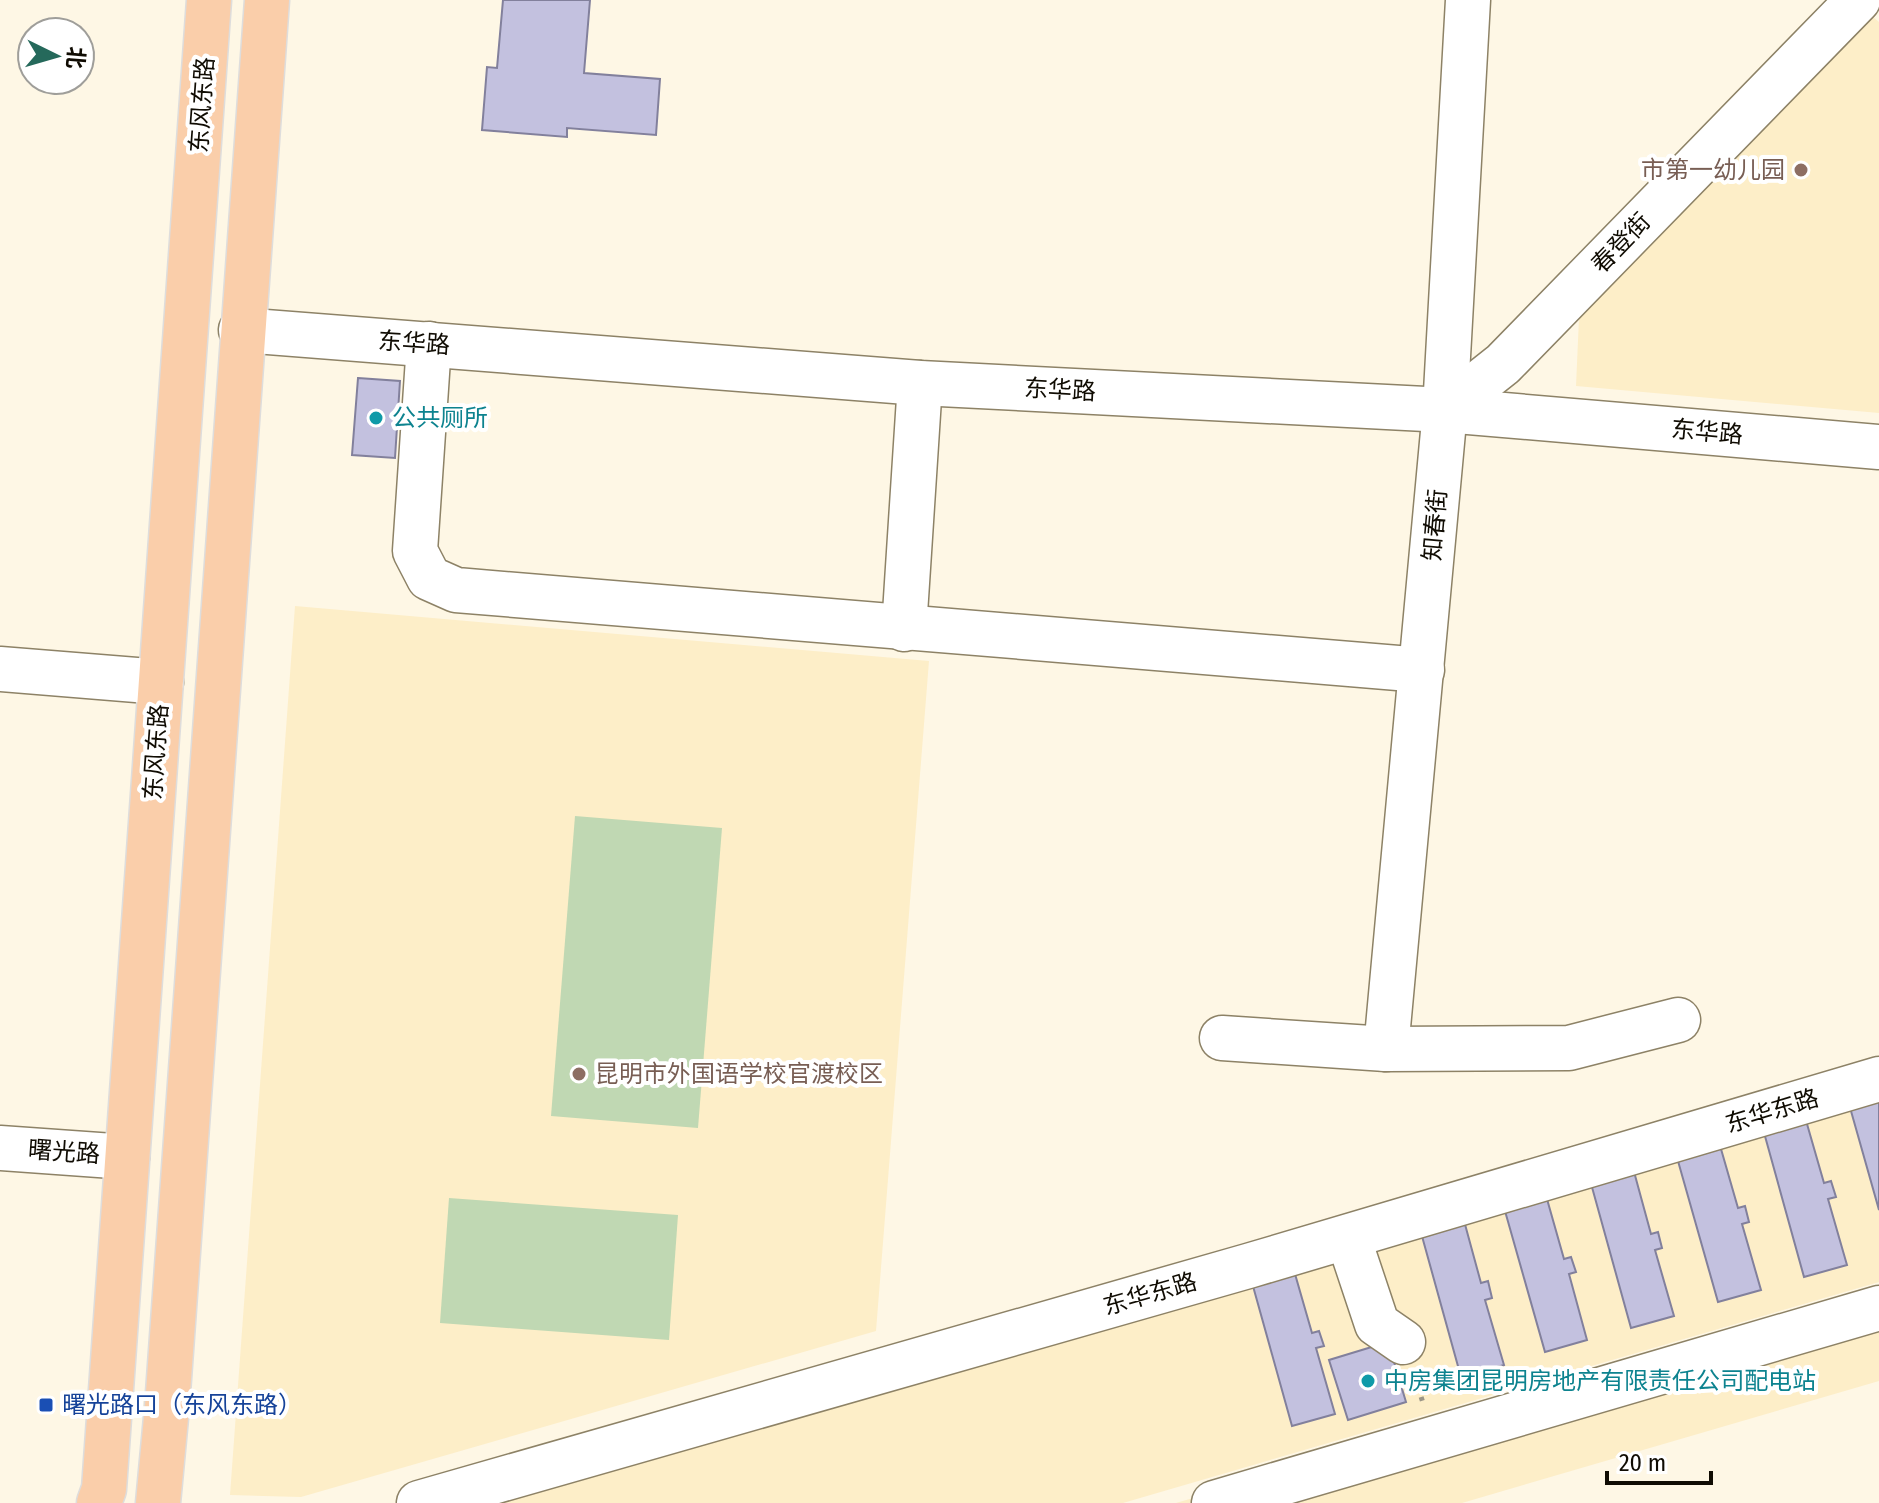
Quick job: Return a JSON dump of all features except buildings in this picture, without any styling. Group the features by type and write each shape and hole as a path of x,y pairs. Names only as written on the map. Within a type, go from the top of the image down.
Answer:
{"main road":[{"name":"东风东路","path":"99,1503 104,1489 209,0"},
{"path":"158,1503 267,0"}],"street":[{"name":"知春街","path":"1386,1049 1445,410 1468,0"},
{"name":"春登街","path":"1445,410 1503,364 1858,0"},
{"name":"东华路","path":"241,330 920,383 1445,410 1879,447"},
{"path":"429,344 415,551 429,578 456,590 1422,670"},
{"path":"904,629 920,383"},
{"path":"0,669 161,682"},
{"path":"1222,1038 1386,1049 1569,1048 1678,1020"},
{"name":"东华东路","path":"419,1503 1348,1237 1879,1079"},
{"name":"曙光路","path":"0,1148 127,1157"},
{"path":"1348,1237 1377,1324 1403,1342"},
{"path":"1214,1503 1879,1308"}],"path":[{"path":"1403,1342 1434,1438"}],"shaded area":[{"name":"市第一幼儿园","path":"1872,16 1879,22 1879,413 1576,386 1579,318"},
{"name":"昆明市外国语学校官渡校区","path":"295,606 929,661 876,1331 301,1497 230,1495"},
{"path":"1879,1096 1879,1282 1123,1503 489,1503"},
{"path":"1879,1296 1879,1381 1462,1503 1176,1503"}],"green space":[{"path":"575,816 722,828 698,1128 551,1116"},
{"path":"449,1198 678,1215 669,1340 440,1323"}],"place":[{"name":"市第一幼儿园","path":"1801,170"},
{"name":"公共厕所","path":"376,418"},
{"name":"昆明市外国语学校官渡校区","path":"579,1074"},
{"name":"中房集团昆明房地产有限责任公司配电站","path":"1368,1381"},
{"name":"曙光路口（东风东路）","path":"46,1405"}]}
